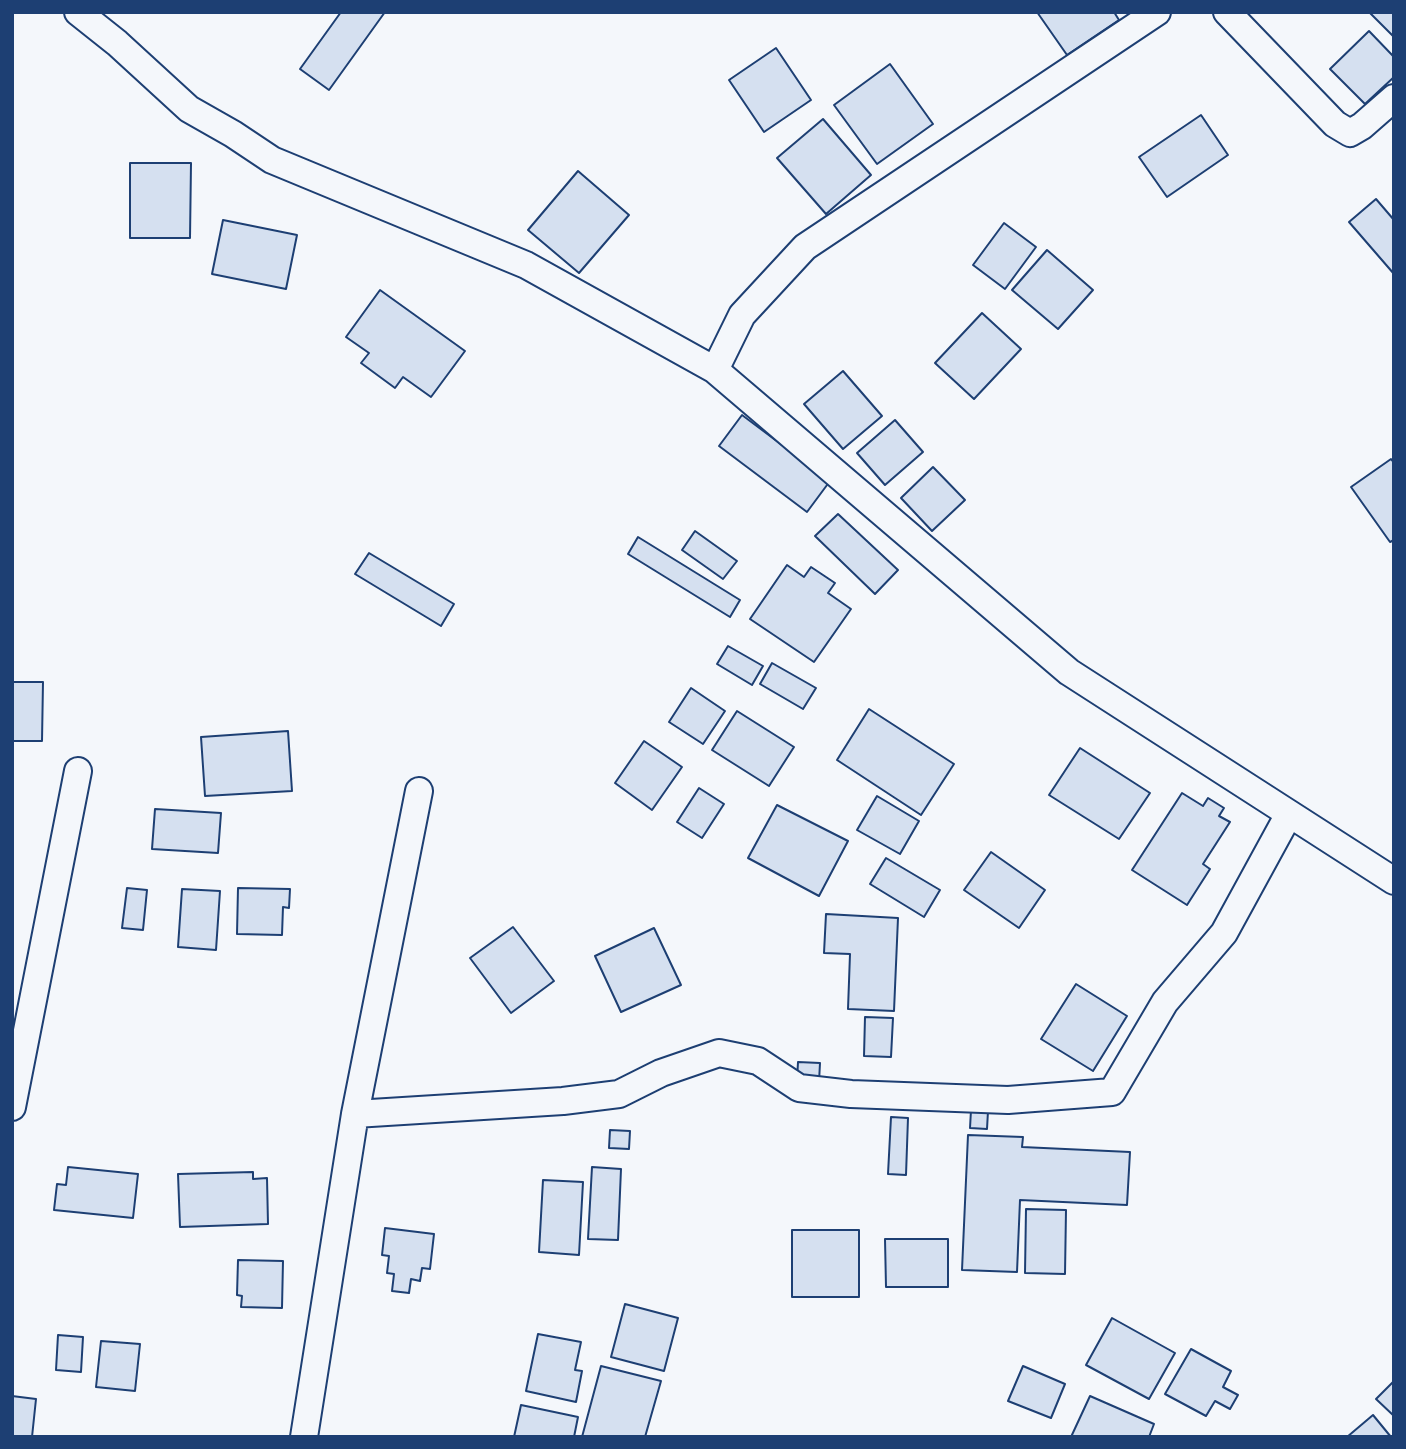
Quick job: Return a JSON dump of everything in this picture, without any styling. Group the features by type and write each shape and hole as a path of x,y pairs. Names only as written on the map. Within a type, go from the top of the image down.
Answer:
{"street":[{"path":"78,12 117,43 189,109 272,160 526,265 715,370 1069,672 1394,881"},
{"path":"715,370 743,315 805,247 1157,12"},
{"path":"1227,12 1335,124 1350,133 1394,98"},
{"path":"12,1107 78,771"},
{"path":"304,1437 355,1114 419,791"},
{"path":"355,1114 564,1101 619,1094 661,1073 719,1053 758,1061 799,1088 851,1094 1008,1100 1112,1091 1165,1002 1224,933 1289,814"}],"building":[{"path":"341,12 385,12 329,90 300,69"},
{"path":"1037,12 1114,12 1119,20 1067,55"},
{"path":"1369,12 1394,12 1394,37"},
{"path":"1369,31 1394,57 1394,77 1365,104 1330,69"},
{"path":"776,48 811,100 764,132 729,80"},
{"path":"890,64 933,124 877,164 834,105"},
{"path":"1201,115 1228,155 1167,197 1139,157"},
{"path":"823,119 871,175 826,214 777,158"},
{"path":"130,163 191,163 190,238 130,238"},
{"path":"578,171 629,215 579,273 528,230"},
{"path":"1376,199 1394,220 1394,274 1349,222"},
{"path":"223,220 297,235 286,289 212,274"},
{"path":"1004,223 1036,247 1005,289 973,265"},
{"path":"1047,250 1093,290 1058,329 1012,290"},
{"path":"380,290 465,351 431,397 403,377 395,388 361,363 369,353 346,337"},
{"path":"982,313 1021,349 974,399 935,363"},
{"path":"843,371 882,416 843,449 804,404"},
{"path":"742,415 830,481 807,512 719,446"},
{"path":"895,420 923,452 885,485 857,453"},
{"path":"1391,459 1394,463 1394,540 1390,542 1351,487"},
{"path":"933,467 965,500 932,531 901,498"},
{"path":"838,514 898,570 875,594 815,536"},
{"path":"695,531 737,561 723,579 682,550"},
{"path":"638,537 740,600 730,617 628,554"},
{"path":"369,553 454,604 441,626 355,574"},
{"path":"787,565 804,577 811,567 835,583 828,593 851,609 814,662 750,619"},
{"path":"728,646 763,666 752,685 717,664"},
{"path":"772,663 816,688 803,709 760,684"},
{"path":"12,682 43,682 42,741 12,741"},
{"path":"691,688 725,711 703,744 669,722"},
{"path":"869,709 954,764 921,815 837,760"},
{"path":"737,711 794,747 769,786 712,750"},
{"path":"288,731 292,791 205,796 201,737"},
{"path":"644,741 682,767 652,810 615,783"},
{"path":"1080,748 1150,793 1119,839 1049,795"},
{"path":"699,788 724,804 702,838 677,822"},
{"path":"1182,793 1203,806 1208,798 1224,808 1219,816 1230,822 1203,864 1210,869 1187,905 1132,870"},
{"path":"877,796 919,821 900,854 857,830"},
{"path":"777,805 848,841 819,896 748,858"},
{"path":"155,809 221,813 218,853 152,849"},
{"path":"991,852 1045,890 1019,928 964,890"},
{"path":"886,858 940,890 924,917 870,884"},
{"path":"127,888 147,890 143,930 122,928"},
{"path":"238,888 290,889 289,908 283,907 282,935 237,934"},
{"path":"182,889 220,891 216,950 178,947"},
{"path":"826,914 898,918 894,1011 848,1009 850,954 824,953"},
{"path":"513,927 554,981 511,1013 470,958"},
{"path":"654,928 681,985 621,1012 595,956"},
{"path":"1076,984 1127,1016 1093,1071 1041,1039"},
{"path":"865,1017 893,1018 891,1057 864,1056"},
{"path":"798,1062 820,1063 819,1082 797,1081"},
{"path":"971,1110 988,1111 987,1129 970,1128"},
{"path":"891,1117 908,1118 906,1175 888,1174"},
{"path":"610,1130 630,1131 629,1149 609,1148"},
{"path":"968,1135 1023,1137 1022,1147 1130,1152 1127,1205 1020,1200 1017,1272 962,1270"},
{"path":"68,1167 138,1174 133,1218 54,1210 57,1184 66,1185"},
{"path":"592,1167 621,1169 618,1240 588,1239"},
{"path":"253,1172 253,1179 267,1178 268,1224 180,1227 178,1174"},
{"path":"543,1180 583,1182 579,1255 539,1252"},
{"path":"1026,1209 1066,1210 1065,1274 1025,1273"},
{"path":"385,1228 434,1234 430,1269 422,1268 420,1281 411,1279 409,1293 392,1291 394,1274 387,1273 389,1256 382,1255"},
{"path":"792,1230 859,1230 859,1297 792,1297"},
{"path":"885,1239 948,1239 948,1287 886,1287"},
{"path":"238,1260 283,1261 282,1308 241,1307 242,1296 237,1295"},
{"path":"625,1304 678,1318 664,1371 611,1357"},
{"path":"1112,1318 1175,1353 1149,1399 1086,1365"},
{"path":"538,1334 581,1342 575,1370 582,1371 576,1402 526,1391"},
{"path":"58,1335 83,1337 81,1372 56,1370"},
{"path":"101,1341 140,1344 135,1391 96,1387"},
{"path":"1191,1349 1231,1371 1223,1387 1238,1395 1230,1409 1215,1401 1206,1416 1165,1394"},
{"path":"601,1366 661,1381 645,1437 582,1437"},
{"path":"1023,1366 1065,1384 1051,1418 1008,1401"},
{"path":"1394,1381 1394,1416 1376,1399"},
{"path":"12,1396 36,1399 32,1437 12,1437"},
{"path":"1090,1396 1154,1424 1149,1437 1071,1437"},
{"path":"521,1405 578,1417 574,1437 514,1437"},
{"path":"1373,1415 1391,1437 1347,1437"}]}
